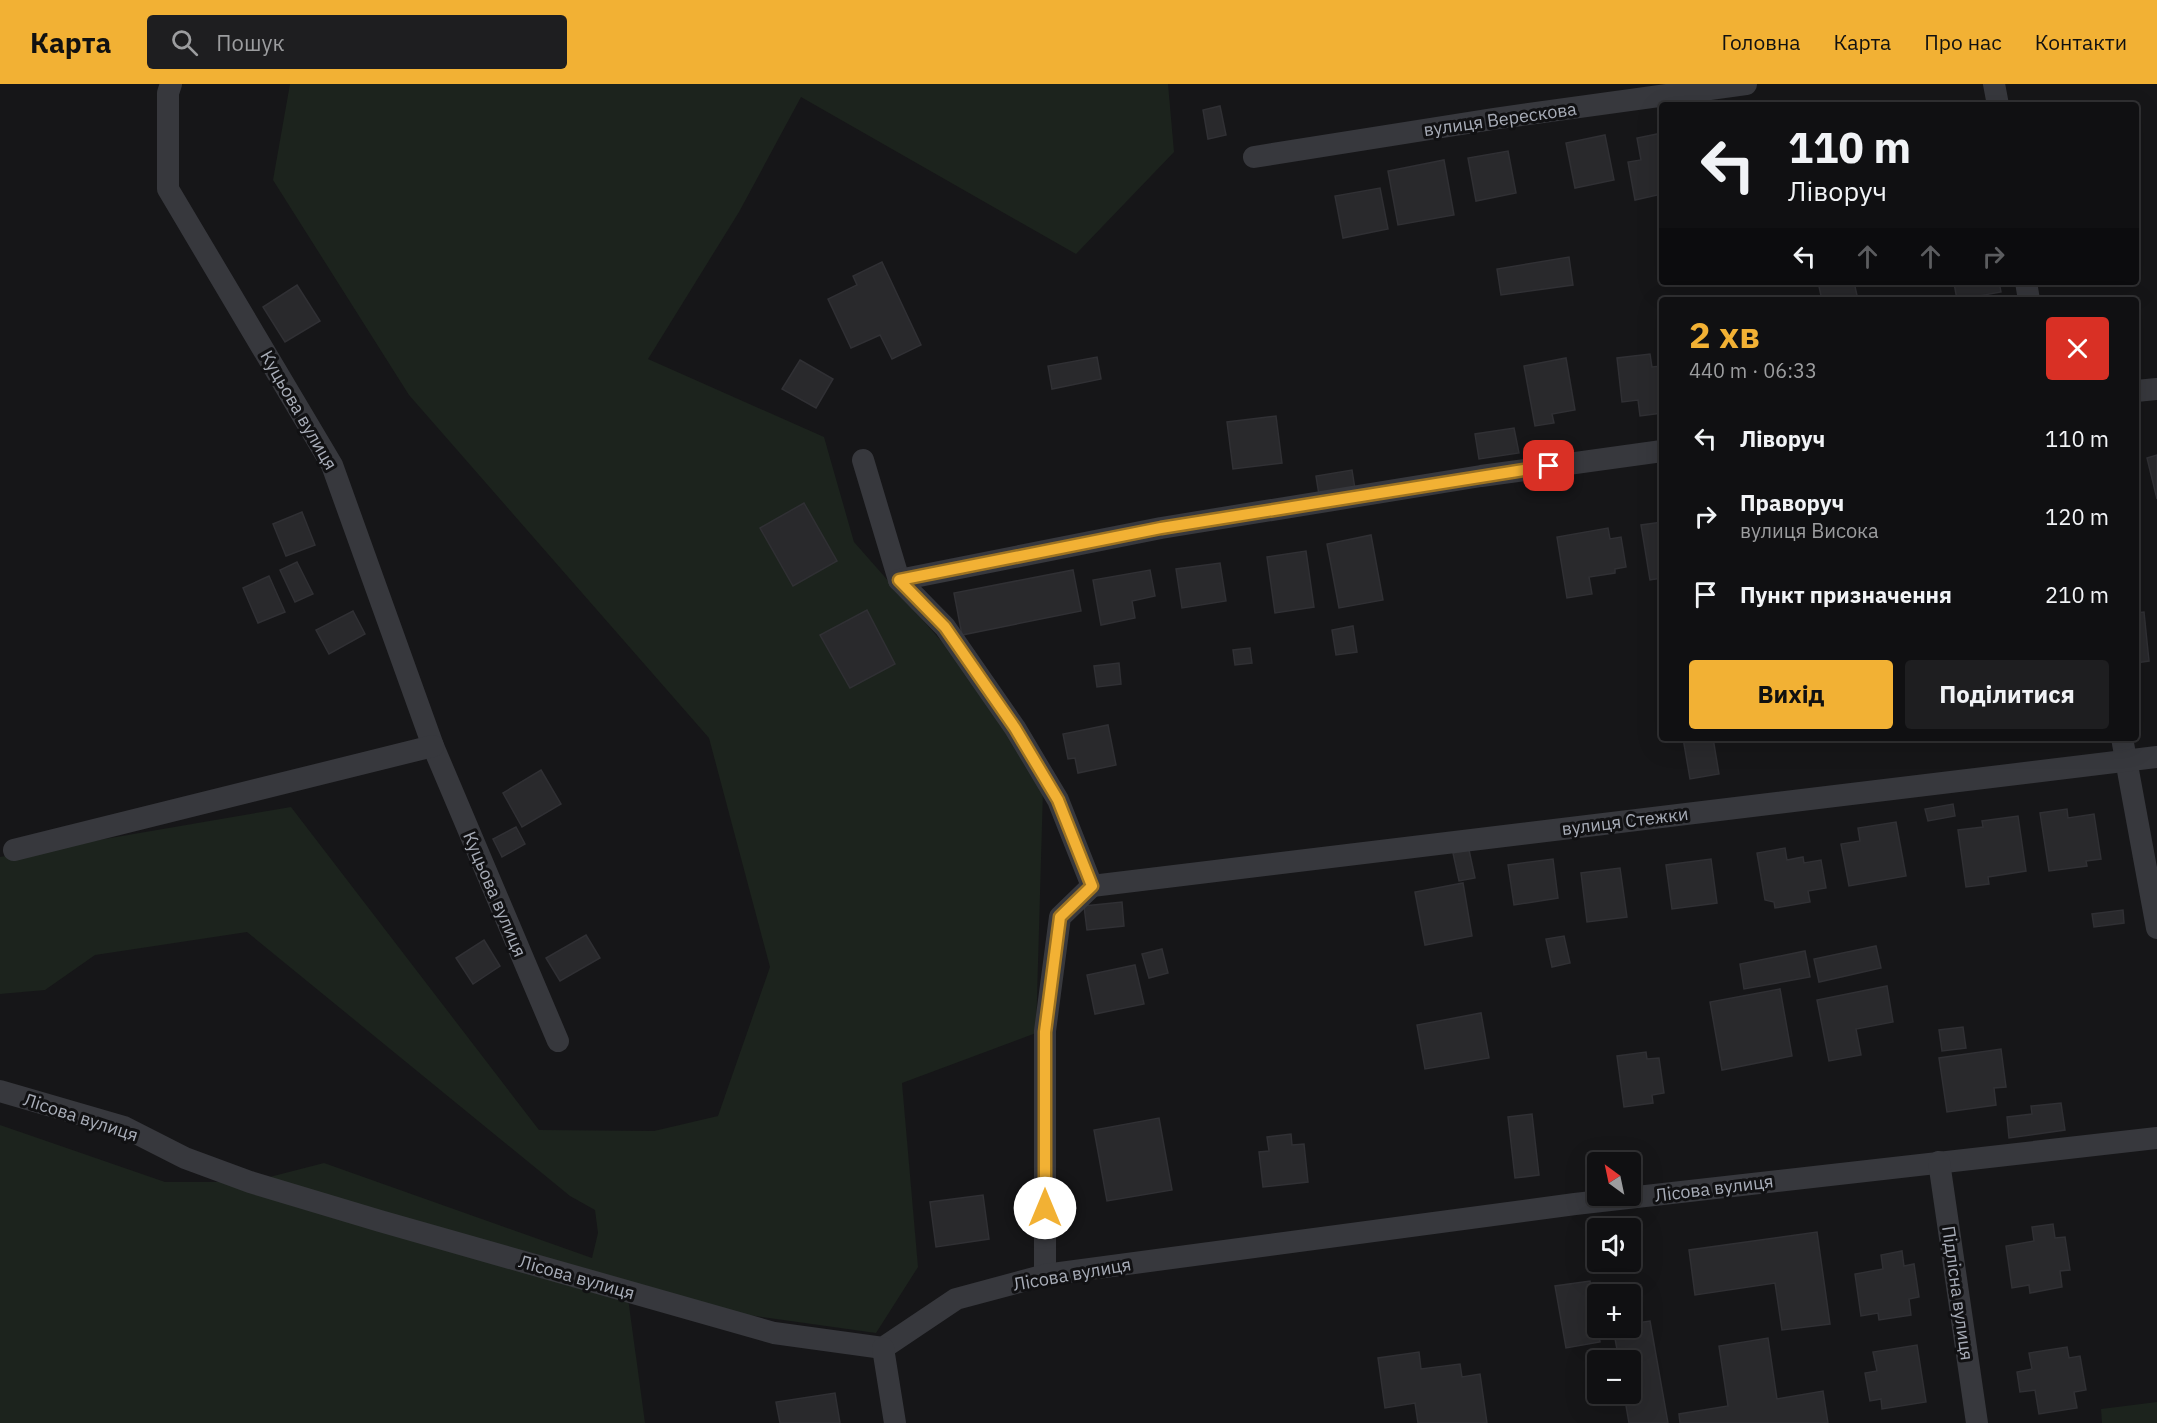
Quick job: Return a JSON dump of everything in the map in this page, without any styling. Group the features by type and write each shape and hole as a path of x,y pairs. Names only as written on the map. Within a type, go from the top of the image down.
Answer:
{"street":[{"name":"Куцьова вулиця","path":"171,84 168,93 168,189 332,465 433,746 558,1041"},
{"name":"вулиця Верескова","path":"1254,157 1493,119 1746,84"},
{"path":"1994,84 1997,102"},
{"path":"2139,391 2157,389"},
{"path":"899,580 1161,528 1469,477 1659,451"},
{"path":"863,460 899,580 945,627 1015,728 1058,800 1092,886 1060,917 1045,1032 1045,1275"},
{"path":"14,850 433,746"},
{"path":"2125,749 2157,928"},
{"name":"вулиця Стежки","path":"1092,886 2125,749 2157,757"},
{"name":"Лісова вулиця","path":"0,1091 124,1127 184,1158 250,1182 380,1221 774,1333 883,1348 956,1299 1045,1275 1575,1204 2157,1138"},
{"name":"Підлісна вулиця","path":"1939,1162 1977,1423"},
{"path":"883,1348 895,1423"}],"shaded area":[{"path":"290,84 1168,84 1174,152 1076,254 801,97 739,212 648,359 824,437 854,542 972,676 1043,790 1036,1033 902,1083 918,1267 876,1333 628,1298 645,1423 0,1423 0,1125 165,1182 250,1182 324,1163 592,1258 598,1233 595,1210 570,1196 247,932 95,955 45,990 0,994 0,857 291,807 539,1130 654,1131 718,1116 770,967 709,738 409,395 273,180"},
{"path":"2157,1402 2157,1423 2102,1423 2101,1409"}],"building":[{"path":"1220,106 1226,135 1208,139 1203,110"},
{"path":"1659,134 1659,195 1635,200 1628,162 1641,160 1637,138"},
{"path":"1605,135 1614,180 1575,188 1566,143"},
{"path":"1508,151 1516,193 1476,201 1468,158"},
{"path":"1444,160 1454,215 1398,225 1388,171"},
{"path":"1380,188 1388,229 1343,238 1335,196"},
{"path":"1569,257 1573,285 1501,295 1497,269"},
{"path":"882,262 921,345 892,359 880,335 851,348 828,299 857,285 853,276"},
{"path":"297,285 320,321 285,342 263,307"},
{"path":"1819,285 1855,285 1857,297 1821,297"},
{"path":"1954,285 2000,285 2001,292 1974,297 1956,297"},
{"path":"1650,354 1652,367 1659,366 1659,413 1640,416 1638,400 1622,402 1617,358"},
{"path":"1097,357 1101,379 1052,389 1048,366"},
{"path":"1566,358 1575,410 1552,414 1554,423 1535,426 1524,366"},
{"path":"800,360 833,379 816,408 782,389"},
{"path":"1276,416 1282,463 1233,469 1227,422"},
{"path":"1514,428 1519,453 1479,459 1475,434"},
{"path":"2157,455 2157,499 2147,458"},
{"path":"1352,470 1355,489 1319,495 1316,476"},
{"path":"804,503 837,561 793,586 760,528"},
{"path":"302,512 315,545 286,556 273,524"},
{"path":"1659,522 1659,578 1650,580 1641,525"},
{"path":"1608,528 1610,539 1621,537 1626,567 1615,569 1615,573 1589,577 1592,594 1567,598 1557,537"},
{"path":"1371,535 1383,600 1339,608 1327,544"},
{"path":"1306,551 1314,607 1275,613 1267,557"},
{"path":"297,562 313,594 295,602 280,570"},
{"path":"1220,563 1226,601 1182,608 1176,569"},
{"path":"1073,570 1081,611 962,635 954,593"},
{"path":"1150,570 1155,596 1132,601 1135,618 1101,625 1093,580"},
{"path":"269,576 285,612 258,623 243,588"},
{"path":"867,610 895,664 850,688 820,635"},
{"path":"353,611 365,634 329,654 316,630"},
{"path":"2144,612 2149,661 2139,663 2139,613"},
{"path":"1353,626 1357,652 1336,655 1332,630"},
{"path":"1250,648 1252,663 1235,665 1233,650"},
{"path":"1119,663 1121,684 1097,687 1094,666"},
{"path":"1108,725 1116,765 1078,773 1075,758 1068,759 1063,734"},
{"path":"1684,741 1714,741 1719,774 1690,779"},
{"path":"541,770 561,804 522,827 503,793"},
{"path":"1953,804 1955,816 1928,821 1925,809"},
{"path":"2067,809 2068,818 2094,814 2101,859 2086,861 2087,866 2049,871 2040,813"},
{"path":"2018,816 2026,871 1988,877 1989,884 1966,887 1958,830 1983,827 1982,821"},
{"path":"1896,822 1906,876 1849,886 1841,844 1860,841 1858,828"},
{"path":"516,827 525,844 502,857 493,839"},
{"path":"1785,848 1787,860 1803,857 1804,863 1821,860 1826,888 1808,891 1810,902 1775,908 1774,902 1765,900 1757,853"},
{"path":"1469,850 1475,878 1459,881 1453,853"},
{"path":"1553,859 1558,898 1514,905 1508,865"},
{"path":"1711,859 1717,903 1672,909 1666,865"},
{"path":"1620,868 1627,917 1587,922 1581,873"},
{"path":"1463,883 1472,936 1425,945 1415,892"},
{"path":"1122,902 1124,926 1087,930 1084,906"},
{"path":"2123,910 2124,923 2094,927 2092,914"},
{"path":"586,935 600,958 560,981 546,958"},
{"path":"1564,936 1570,963 1552,967 1546,939"},
{"path":"484,940 500,966 473,984 456,958"},
{"path":"1876,946 1881,968 1819,982 1814,959"},
{"path":"1162,949 1168,973 1149,978 1142,954"},
{"path":"1805,951 1810,977 1744,989 1740,964"},
{"path":"1135,965 1144,1004 1095,1014 1087,975"},
{"path":"1887,986 1893,1022 1856,1029 1861,1055 1829,1061 1817,1000"},
{"path":"1780,989 1792,1056 1722,1070 1710,1002"},
{"path":"1481,1013 1489,1058 1425,1069 1417,1025"},
{"path":"1963,1027 1966,1048 1942,1051 1939,1030"},
{"path":"2001,1049 2006,1087 1994,1088 1996,1105 1947,1112 1939,1058"},
{"path":"1646,1052 1647,1059 1659,1058 1664,1093 1652,1095 1653,1103 1624,1107 1617,1056"},
{"path":"2061,1103 2065,1130 2009,1138 2007,1117 2032,1114 2031,1106"},
{"path":"1532,1114 1539,1175 1515,1178 1508,1117"},
{"path":"1159,1118 1172,1190 1107,1201 1094,1130"},
{"path":"1291,1134 1292,1145 1304,1144 1308,1182 1263,1187 1259,1152 1269,1151 1267,1137"},
{"path":"983,1195 989,1239 936,1247 930,1202"},
{"path":"2053,1224 2055,1238 2065,1237 2070,1270 2060,1271 2062,1287 2030,1293 2029,1285 2012,1288 2006,1246 2034,1241 2032,1227"},
{"path":"1817,1232 1830,1324 1782,1330 1775,1283 1695,1295 1689,1250"},
{"path":"1902,1251 1904,1266 1914,1264 1919,1297 1909,1299 1911,1315 1879,1320 1878,1313 1861,1316 1855,1274 1883,1269 1881,1255"},
{"path":"1590,1281 1590,1284 1587,1284 1587,1338 1599,1338 1600,1342 1566,1348 1555,1286"},
{"path":"1650,1321 1668,1423 1629,1423 1626,1404 1641,1404 1641,1350 1617,1350 1615,1338 1641,1338 1641,1322"},
{"path":"1768,1338 1777,1399 1823,1391 1828,1423 1680,1423 1679,1414 1728,1406 1719,1346"},
{"path":"1917,1345 1926,1402 1882,1409 1881,1399 1870,1401 1865,1373 1877,1371 1873,1352"},
{"path":"2067,1347 2069,1358 2080,1356 2086,1390 2074,1392 2077,1408 2039,1414 2035,1390 2020,1392 2017,1372 2032,1369 2029,1353"},
{"path":"1419,1352 1421,1369 1460,1364 1462,1377 1480,1374 1487,1423 1418,1423 1415,1403 1385,1408 1378,1358"},
{"path":"835,1393 840,1423 780,1423 776,1402"}],"route":[{"path":"1045,1208 1045,1032 1060,917 1092,886 1058,800 1015,728 945,627 899,580 1161,528 1549,466"}]}
